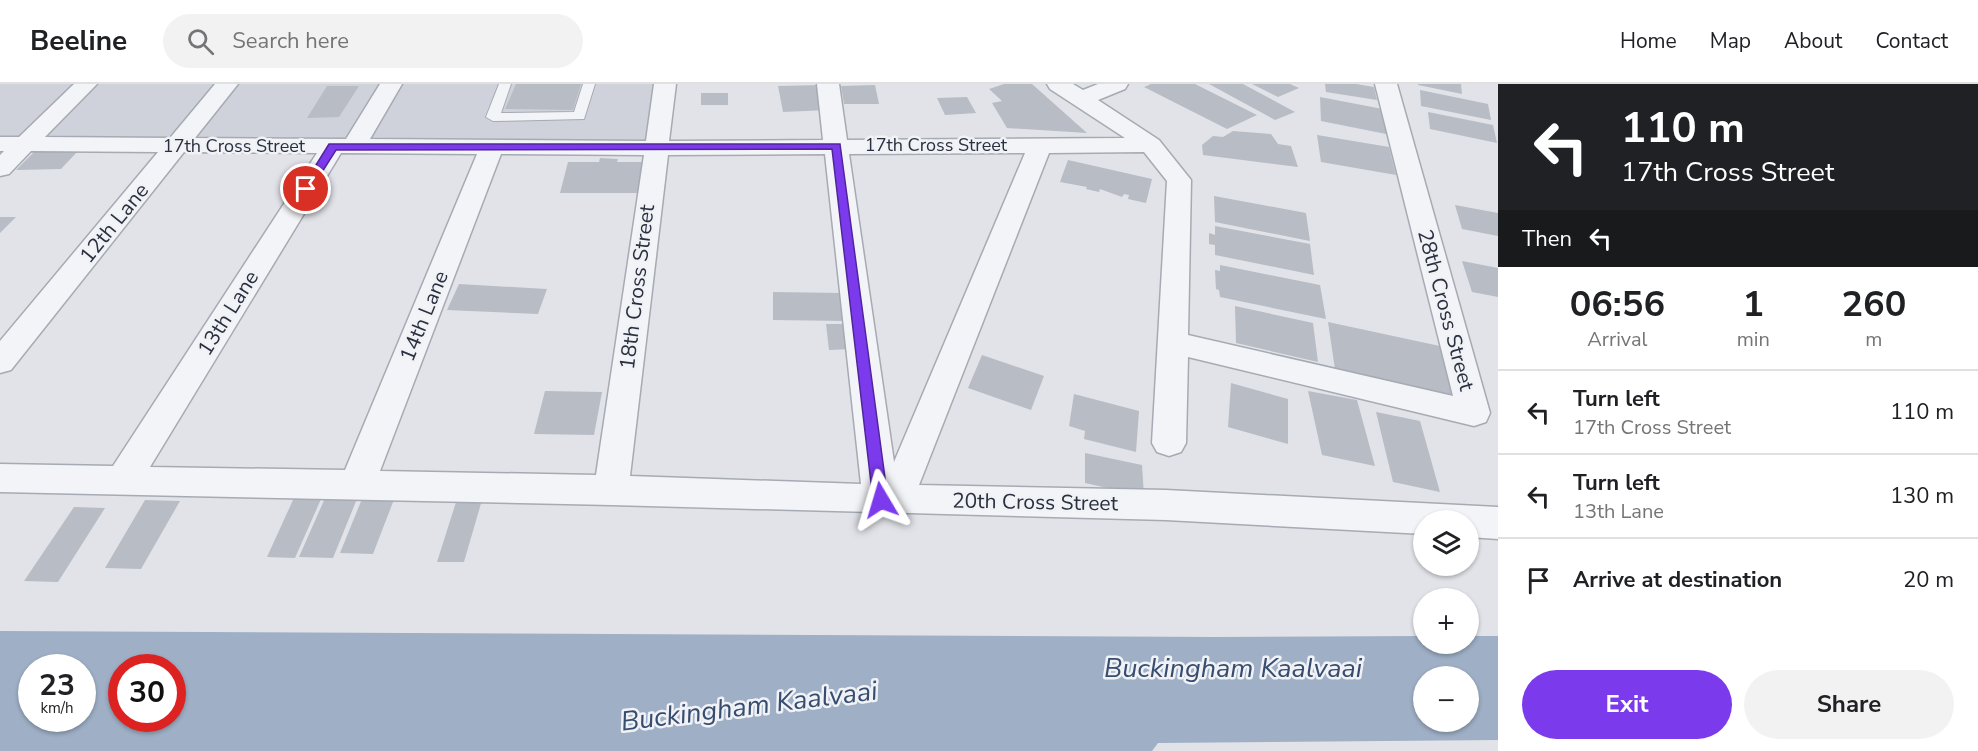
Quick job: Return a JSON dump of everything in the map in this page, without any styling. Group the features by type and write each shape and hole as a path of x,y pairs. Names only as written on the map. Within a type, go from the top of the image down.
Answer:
{"street":[{"path":"0,169 86,84"},
{"name":"12th Lane","path":"0,362 227,84"},
{"name":"13th Lane","path":"123,480 343,147 391,84"},
{"name":"18th Cross Street","path":"611,490 665,84"},
{"path":"828,84 888,499"},
{"path":"1058,84 1151,145 1179,180 1175,343 1169,443"},
{"path":"1081,99 1117,84"},
{"name":"28th Cross Street","path":"1175,343 1474,413 1386,84"},
{"name":"17th Cross Street","path":"0,144 655,148 1151,145"},
{"path":"888,499 1040,145"},
{"name":"14th Lane","path":"357,485 492,147"},
{"name":"20th Cross Street","path":"0,478 611,490 1166,505 1413,518"},
{"path":"1479,522 1498,523"}],"lane":[{"path":"505,84 493,117 579,116 590,84"}],"shaded area":[{"path":"0,84 83,84 26,141 0,142"},
{"path":"86,84 665,84 655,148 26,144"}],"water":[{"name":"Buckingham Kaalvaai","path":"0,631 1413,636 1413,654 1479,654 1479,636 1498,636 1498,740 1158,743 1152,751 0,751"}],"building":[{"path":"516,84 581,84 573,110 505,109"},
{"path":"1004,84 1032,84 1087,133 1007,128 992,103 1002,101 989,89"},
{"path":"1151,84 1195,84 1257,115 1227,129 1144,87"},
{"path":"1209,84 1243,84 1295,112 1275,120"},
{"path":"1252,84 1290,84 1299,88 1278,97"},
{"path":"1325,84 1356,84 1374,87 1377,100 1326,92"},
{"path":"1461,84 1462,94 1418,85"},
{"path":"821,85 828,110 783,112 778,86"},
{"path":"875,85 879,104 844,104 841,86"},
{"path":"327,86 359,86 339,117 307,118"},
{"path":"1420,90 1488,104 1491,120 1421,106"},
{"path":"701,93 728,93 728,105 701,105"},
{"path":"967,97 976,113 945,115 937,98"},
{"path":"1320,97 1388,110 1391,135 1321,121"},
{"path":"1428,112 1493,125 1497,143 1430,129"},
{"path":"1233,131 1271,134 1278,144 1291,146 1298,167 1203,155 1202,145 1213,136 1223,137"},
{"path":"1317,135 1389,147 1396,175 1321,162"},
{"path":"35,151 78,151 61,169 16,170"},
{"path":"600,158 618,159 617,162 645,162 640,193 560,193 568,162 599,162"},
{"path":"1068,160 1152,179 1146,203 1128,199 1129,195 1124,194 1122,197 1100,189 1099,192 1086,189 1087,187 1060,182"},
{"path":"1214,196 1306,213 1310,241 1215,222"},
{"path":"1455,205 1498,213 1498,236 1462,229"},
{"path":"0,217 16,217 0,233"},
{"path":"1215,226 1310,244 1314,275 1215,255 1215,245 1209,244 1209,233 1215,235"},
{"path":"1462,261 1498,268 1498,297 1472,292"},
{"path":"1220,265 1320,285 1326,319 1220,297 1219,290 1216,289 1215,270 1220,271"},
{"path":"459,284 547,289 538,314 447,310"},
{"path":"773,292 842,293 845,321 773,320"},
{"path":"1235,306 1313,323 1318,362 1236,343"},
{"path":"1328,322 1449,348 1465,404 1336,376"},
{"path":"826,324 847,324 851,349 829,350"},
{"path":"982,355 1044,376 1031,410 968,388"},
{"path":"1231,383 1288,399 1288,444 1228,427"},
{"path":"545,391 602,392 594,435 534,434"},
{"path":"1308,391 1357,400 1375,466 1322,455"},
{"path":"1074,394 1139,411 1136,452 1084,439 1085,431 1069,426"},
{"path":"1376,412 1420,421 1440,492 1393,482"},
{"path":"1085,453 1142,465 1144,496 1085,483"},
{"path":"298,489 325,490 295,558 267,557"},
{"path":"329,489 361,489 333,558 299,557"},
{"path":"366,489 398,489 373,554 340,553"},
{"path":"457,499 482,500 464,562 437,562"},
{"path":"145,500 180,501 141,569 105,568"},
{"path":"74,507 105,508 58,582 24,581"}],"route":[{"path":"306,189 333,147 836,146 881,500"}]}
